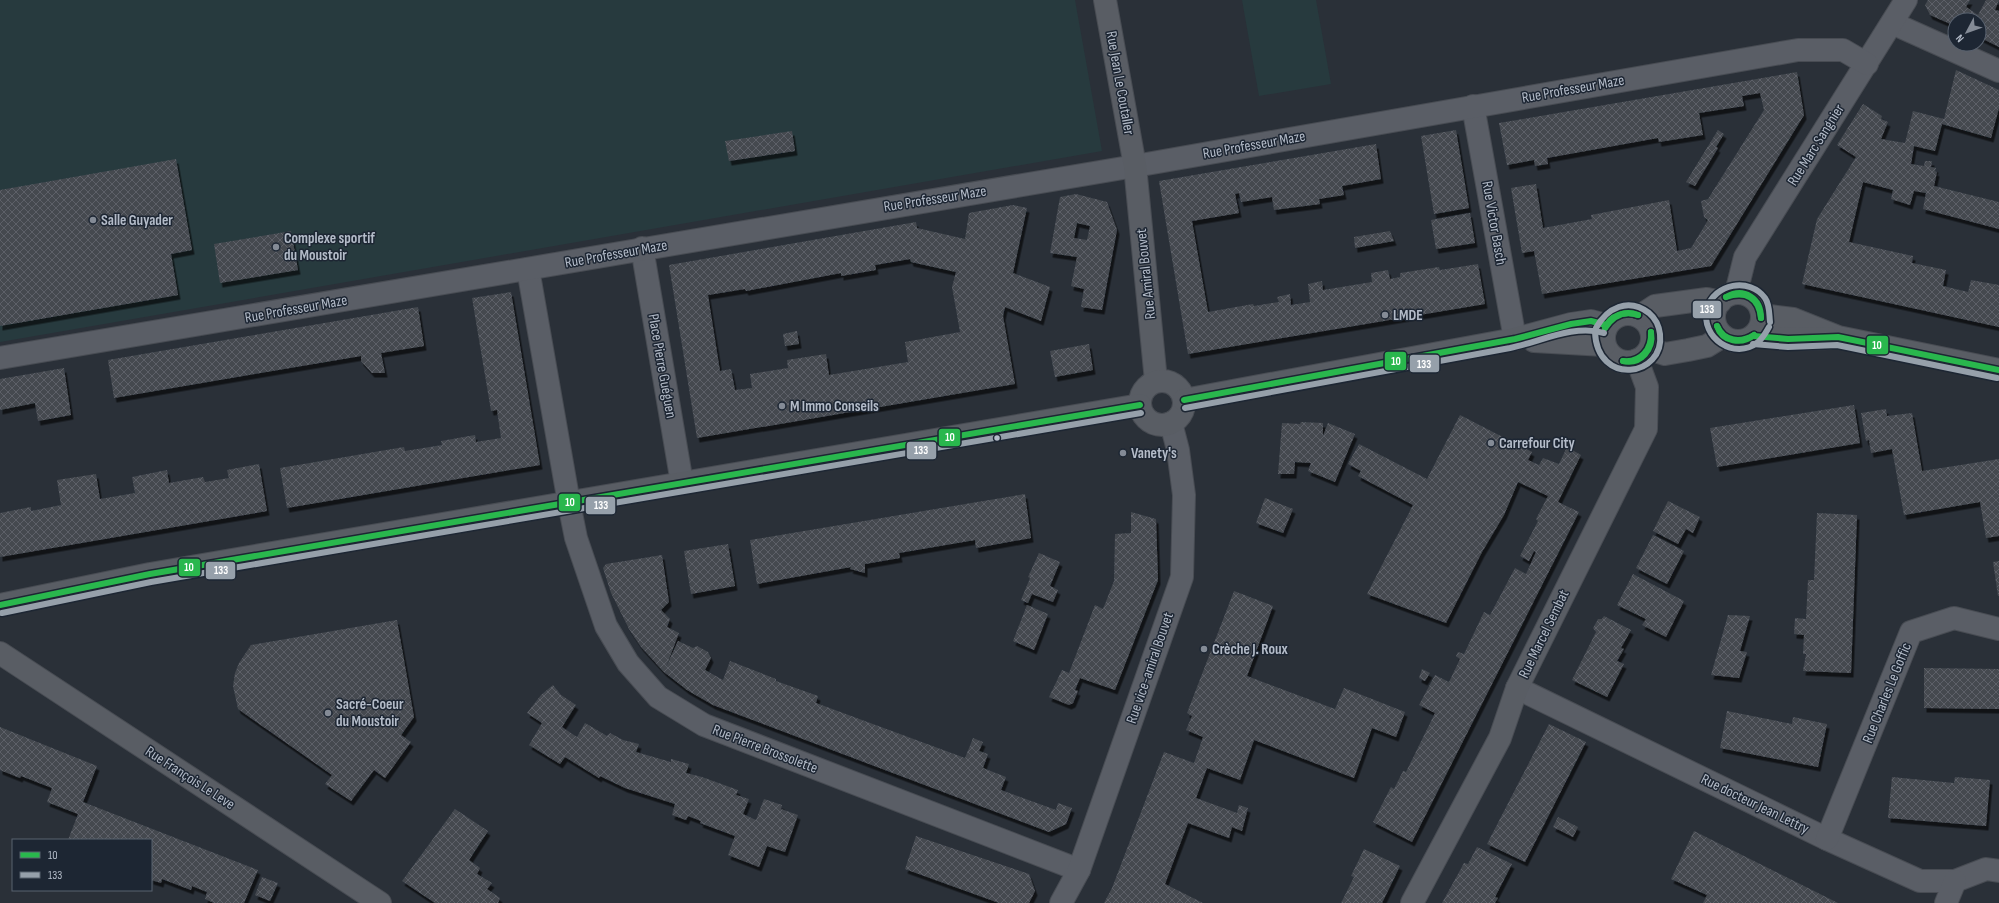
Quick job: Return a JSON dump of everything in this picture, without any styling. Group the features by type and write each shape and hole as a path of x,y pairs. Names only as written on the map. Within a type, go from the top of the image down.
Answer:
{"main road":[{"name":"Rue Jean Le Coutaller","path":"1105,0 1135,166"},
{"name":"Rue Amiral Bouvet","path":"1135,166 1156,381"},
{"path":"1640,316 1655,306 1707,299 1751,296 1760,307 1762,315 1759,330 1754,336 1747,340 1730,340 1723,336 1718,330 1714,316 1728,298"},
{"path":"1605,335 1618,315 1625,313 1640,316 1646,321 1652,334 1643,354"},
{"path":"1762,315 1793,319 1838,337 1999,370"},
{"path":"1184,400 1515,339 1571,324 1591,321 1605,335 1608,353 1614,358 1625,362 1643,354 1665,354 1707,346 1723,336"},
{"path":"1754,336 1788,339 1838,337"},
{"name":"Rue Marcel Sembat","path":"1412,903 1500,738 1517,688 1646,429 1647,387 1643,354"},
{"path":"1164,380 1178,386 1184,400 1182,414 1171,423 1162,425 1153,423 1146,418 1140,405 1144,391 1149,385 1156,381 1164,380"},
{"path":"0,605 150,574 1140,405"},
{"name":"Rue François Le Leve","path":"0,653 380,903"}],"street":[{"name":"Rue Marc Sangnier","path":"1728,298 1745,257 1906,0"},
{"path":"1892,23 1999,71"},
{"name":"Rue Professeur Maze","path":"0,358 528,270 642,248 1135,166 1798,50 1844,50 1867,64"},
{"name":"Rue Victor Basch","path":"1473,106 1515,339"},
{"name":"Place Pierre Guéguen","path":"642,248 682,484"},
{"path":"528,270 569,503"},
{"name":"Rue vice-amiral Bouvet","path":"1061,903 1079,870 1182,577 1184,495 1178,450 1171,423"},
{"name":"Rue Pierre Brossolette","path":"569,503 576,538 606,626 628,663 658,697 704,725 1079,870"},
{"name":"Rue Charles Le Goffic","path":"1827,839 1911,632 1954,618 1999,629"},
{"name":"Rue docteur Jean Lettry","path":"1517,688 1827,839 1920,881 1955,881 1986,869 1999,871"},
{"path":"1946,903 1955,881"}],"green space":[{"name":"Complexe sportif du Moustoir","path":"0,0 1075,0 1102,151 0,342"},
{"path":"1242,0 1316,0 1331,84 1259,96"}],"building":[{"path":"1928,0 1970,0 1966,7 1974,12 1947,12 1947,22 1930,15 1925,5"},
{"path":"1986,0 1999,0 1995,10 1999,11 1999,47 1987,41 1987,12 1980,12"},
{"path":"1956,70 1999,90 1999,108 1991,138 1942,124 1935,151 1914,146 1911,164 1924,166 1925,161 1932,161 1931,167 1936,168 1935,171 1937,172 1934,186 1999,202 1999,229 1923,209 1926,193 1914,191 1910,205 1891,199 1893,190 1863,182 1849,242 1913,256 1912,263 1946,270 1943,286 1968,292 1971,280 1999,285 1999,327 1802,284 1817,219 1856,157 1837,145 1863,104 1882,116 1881,119 1888,122 1881,139 1905,143 1913,111 1944,119"},
{"path":"1797,72 1804,115 1711,266 1542,294 1534,251 1522,253 1511,188 1536,184 1543,228 1592,219 1591,215 1669,200 1677,251 1691,248 1708,220 1704,217 1701,201 1708,199 1764,110 1760,93 1742,96 1744,106 1699,113 1703,135 1659,142 1658,138 1547,158 1548,164 1535,166 1534,160 1507,165 1499,123"},
{"path":"1456,130 1469,208 1434,214 1421,136"},
{"path":"1718,130 1724,134 1716,147 1718,148 1695,186 1686,182"},
{"path":"792,131 795,151 729,161 725,141"},
{"path":"1376,144 1381,179 1342,186 1344,195 1319,199 1320,204 1274,210 1272,197 1241,202 1239,193 1235,194 1239,213 1192,221 1208,312 1253,304 1254,306 1279,302 1277,297 1290,294 1291,305 1310,302 1308,284 1322,281 1323,290 1372,282 1371,273 1388,270 1390,279 1400,277 1400,273 1439,267 1440,270 1478,264 1485,304 1188,354 1159,181"},
{"name":"Salle Guyader","path":"176,159 192,250 171,254 178,295 0,326 0,190"},
{"path":"1076,194 1107,202 1117,230 1102,310 1081,307 1084,289 1071,286 1077,257 1050,253 1060,197","holes":["1077,223 1090,226 1087,240 1074,238"]},
{"path":"1013,205 1027,208 1013,273 1050,287 1041,321 1005,307 1003,316 1015,384 697,438 669,265 916,222 917,228 965,239 969,213","holes":["910,259 911,262 956,272 952,287 960,332 905,342 908,362 829,375 826,354 787,360 788,368 750,374 752,388 735,390 731,369 720,371 708,295 745,289 746,291 841,273 841,276 876,270 875,265"]},
{"path":"1470,213 1475,243 1436,249 1431,220"},
{"path":"291,231 298,270 220,283 214,244"},
{"path":"1390,231 1394,241 1355,248 1354,237"},
{"path":"511,292 540,465 287,508 280,468 404,447 405,451 442,445 441,441 475,435 476,442 501,438 497,410 491,411 472,298"},
{"path":"418,307 424,346 381,353 385,373 372,373 361,361 361,356 114,398 108,360"},
{"path":"797,331 799,344 785,346 783,334"},
{"path":"1089,344 1093,370 1055,377 1050,351"},
{"path":"64,368 71,415 38,421 35,403 0,410 0,379"},
{"path":"1854,405 1860,443 1717,467 1710,428"},
{"path":"1886,409 1887,416 1912,413 1922,471 1999,459 1999,536 1986,538 1980,502 1904,515 1892,449 1871,453 1869,440 1866,441 1861,413"},
{"path":"1460,415 1532,452 1528,460 1539,465 1543,458 1559,464 1567,447 1581,455 1558,502 1579,512 1412,842 1373,822 1391,787 1394,789 1403,771 1406,772 1435,713 1419,705 1435,675 1449,682 1460,659 1456,656 1458,652 1464,654 1484,612 1490,615 1515,568 1526,574 1536,552 1534,551 1529,561 1520,556 1538,521 1536,519 1548,496 1518,482 1504,515 1482,552 1446,623 1367,594 1413,505 1358,476 1361,471 1348,464 1359,444 1427,479"},
{"path":"1301,422 1323,423 1323,436 1328,423 1355,434 1335,482 1308,471 1311,463 1295,462 1294,474 1278,474 1282,423 1300,424"},
{"path":"259,464 267,511 0,557 0,513 31,507 31,511 61,505 57,480 96,474 100,499 135,493 132,477 167,470 169,483 203,477 205,482 229,478 227,470"},
{"path":"1025,494 1031,538 976,548 975,540 899,553 900,558 865,564 865,573 850,569 851,567 757,584 750,540"},
{"path":"1265,498 1293,509 1283,533 1256,523"},
{"path":"1668,501 1700,517 1693,533 1686,529 1678,544 1653,531"},
{"path":"1131,512 1156,519 1158,580 1115,690 1080,678 1075,690 1078,691 1073,703 1069,705 1049,697 1062,670 1069,673 1095,605 1103,609 1114,581 1115,534 1131,533"},
{"path":"1817,513 1857,515 1851,673 1803,671 1806,654 1803,654 1804,635 1794,634 1795,618 1806,619 1808,580 1814,580"},
{"path":"1653,535 1684,551 1667,584 1636,568"},
{"path":"728,544 735,586 691,594 684,551"},
{"path":"1039,553 1060,562 1050,586 1058,590 1053,602 1032,594 1028,603 1021,600 1030,578 1028,577"},
{"path":"662,555 669,602 661,610 670,619 667,627 679,633 666,667 678,641 693,648 697,646 708,652 711,658 705,670 723,680 730,661 776,679 776,681 818,696 816,703 965,758 973,738 983,742 979,751 988,754 983,768 1006,777 1001,790 1056,810 1058,803 1072,808 1066,824 1049,832 713,705 687,690 664,672 641,647 629,629 611,593 603,568 606,564"},
{"path":"1999,561 1999,596 1998,596 1993,562"},
{"path":"1633,574 1684,601 1666,637 1642,625 1646,619 1617,605"},
{"path":"1234,591 1273,606 1247,676 1335,709 1344,688 1405,712 1396,737 1372,728 1354,778 1254,740 1240,780 1207,768 1196,798 1237,813 1239,805 1248,808 1242,831 1232,827 1229,838 1188,823 1165,884 1203,903 1104,903 1112,888 1164,752 1194,763 1203,737 1186,730 1192,716 1187,713"},
{"path":"1027,605 1048,614 1034,650 1013,641"},
{"path":"1728,615 1750,616 1740,651 1747,652 1739,678 1711,675"},
{"path":"1604,616 1631,630 1621,648 1624,649 1617,661 1624,664 1607,697 1572,680 1596,632 1593,628 1598,619 1602,619"},
{"name":"Sacré-Coeur du Moustoir","path":"397,620 414,717 401,735 411,742 385,778 374,770 351,801 325,784 332,775 238,709 233,686 235,673 239,663 251,645"},
{"path":"1924,668 1999,669 1999,709 1924,708"},
{"path":"1422,669 1430,673 1425,681 1419,678"},
{"path":"553,685 561,695 576,705 562,727 577,737 585,723 607,736 610,733 623,740 639,744 636,752 671,762 671,759 689,764 686,773 738,790 736,795 749,799 743,814 756,820 764,799 782,805 781,809 798,815 785,852 767,846 759,867 728,855 735,836 700,823 701,821 688,816 686,820 672,815 675,804 625,788 600,776 599,778 565,757 560,764 529,745 542,723 527,713 541,695"},
{"path":"1727,711 1792,724 1793,717 1827,724 1818,767 1720,748"},
{"path":"1549,724 1586,742 1525,862 1487,844"},
{"path":"0,727 97,766 83,802 258,870 244,903 214,903 205,899 207,892 192,886 191,890 162,879 161,883 152,880 152,839 68,839 78,814 47,802 52,788 0,770"},
{"path":"1892,777 1954,783 1955,777 1990,780 1986,826 1888,818"},
{"path":"455,809 488,831 469,860 480,868 477,874 492,883 487,889 500,898 498,903 435,903 402,881"},
{"path":"1558,817 1578,827 1573,837 1553,827"},
{"path":"1694,831 1838,903 1703,903 1707,895 1671,879"},
{"path":"916,836 1029,874 1035,891 1029,903 999,903 905,869"},
{"path":"1477,847 1512,864 1495,897 1498,898 1495,903 1442,903 1464,863 1468,864"},
{"path":"1364,849 1400,866 1382,903 1341,903 1354,877 1351,876"},
{"path":"262,877 278,883 270,901 255,895"}],"transit line":[{"name":"133","path":"1769,327 1760,340 1749,347 1739,349 1730,348 1721,344 1709,329 1706,320 1707,309 1711,300 1717,293 1733,286 1742,285 1751,287 1765,298 1769,307 1770,322"},
{"name":"10","path":"1726,297 1739,293 1750,296 1758,305 1761,318"},
{"name":"10","path":"1726,297 1733,295 1745,295 1750,297 1758,305 1761,318"},
{"name":"133","path":"1595,332 1599,350 1607,362 1618,368 1630,370 1642,367 1652,360 1659,349 1660,334 1658,325 1651,315 1641,308 1626,305 1612,310 1596,328"},
{"name":"10","path":"1605,328 1614,317 1624,313 1638,315"},
{"name":"10","path":"1605,328 1615,317 1619,315 1628,313 1638,315"},
{"name":"10","path":"1184,400 1515,339 1571,324 1591,321 1606,325"},
{"name":"10","path":"1717,326 1724,335 1733,340 1749,338 1754,335"},
{"name":"10","path":"1717,326 1723,336 1728,339 1738,341 1754,335"},
{"name":"133","path":"1185,408 1510,348 1569,332 1592,331 1604,333"},
{"name":"10","path":"1623,361 1635,360 1644,354 1650,344 1651,332"},
{"name":"10","path":"1623,361 1635,361 1645,354 1650,344 1651,332"},
{"name":"10","path":"1754,336 1788,339 1838,337 1999,370"},
{"name":"133","path":"1753,344 1788,347 1837,345 1997,378"},
{"name":"10","path":"0,605 150,574 1140,405"},
{"name":"133","path":"2,613 151,582 1141,413"}],"place":[{"name":"Salle Guyader","path":"93,220"},
{"name":"Complexe sportif du Moustoir","path":"276,247"},
{"name":"LMDE","path":"1385,315"},
{"name":"M Immo Conseils","path":"782,406"},
{"name":"Carrefour City","path":"1491,443"},
{"name":"Vanety's","path":"1123,453"},
{"name":"Crèche J. Roux","path":"1204,649"},
{"name":"Sacré-Coeur du Moustoir","path":"328,713"}]}
